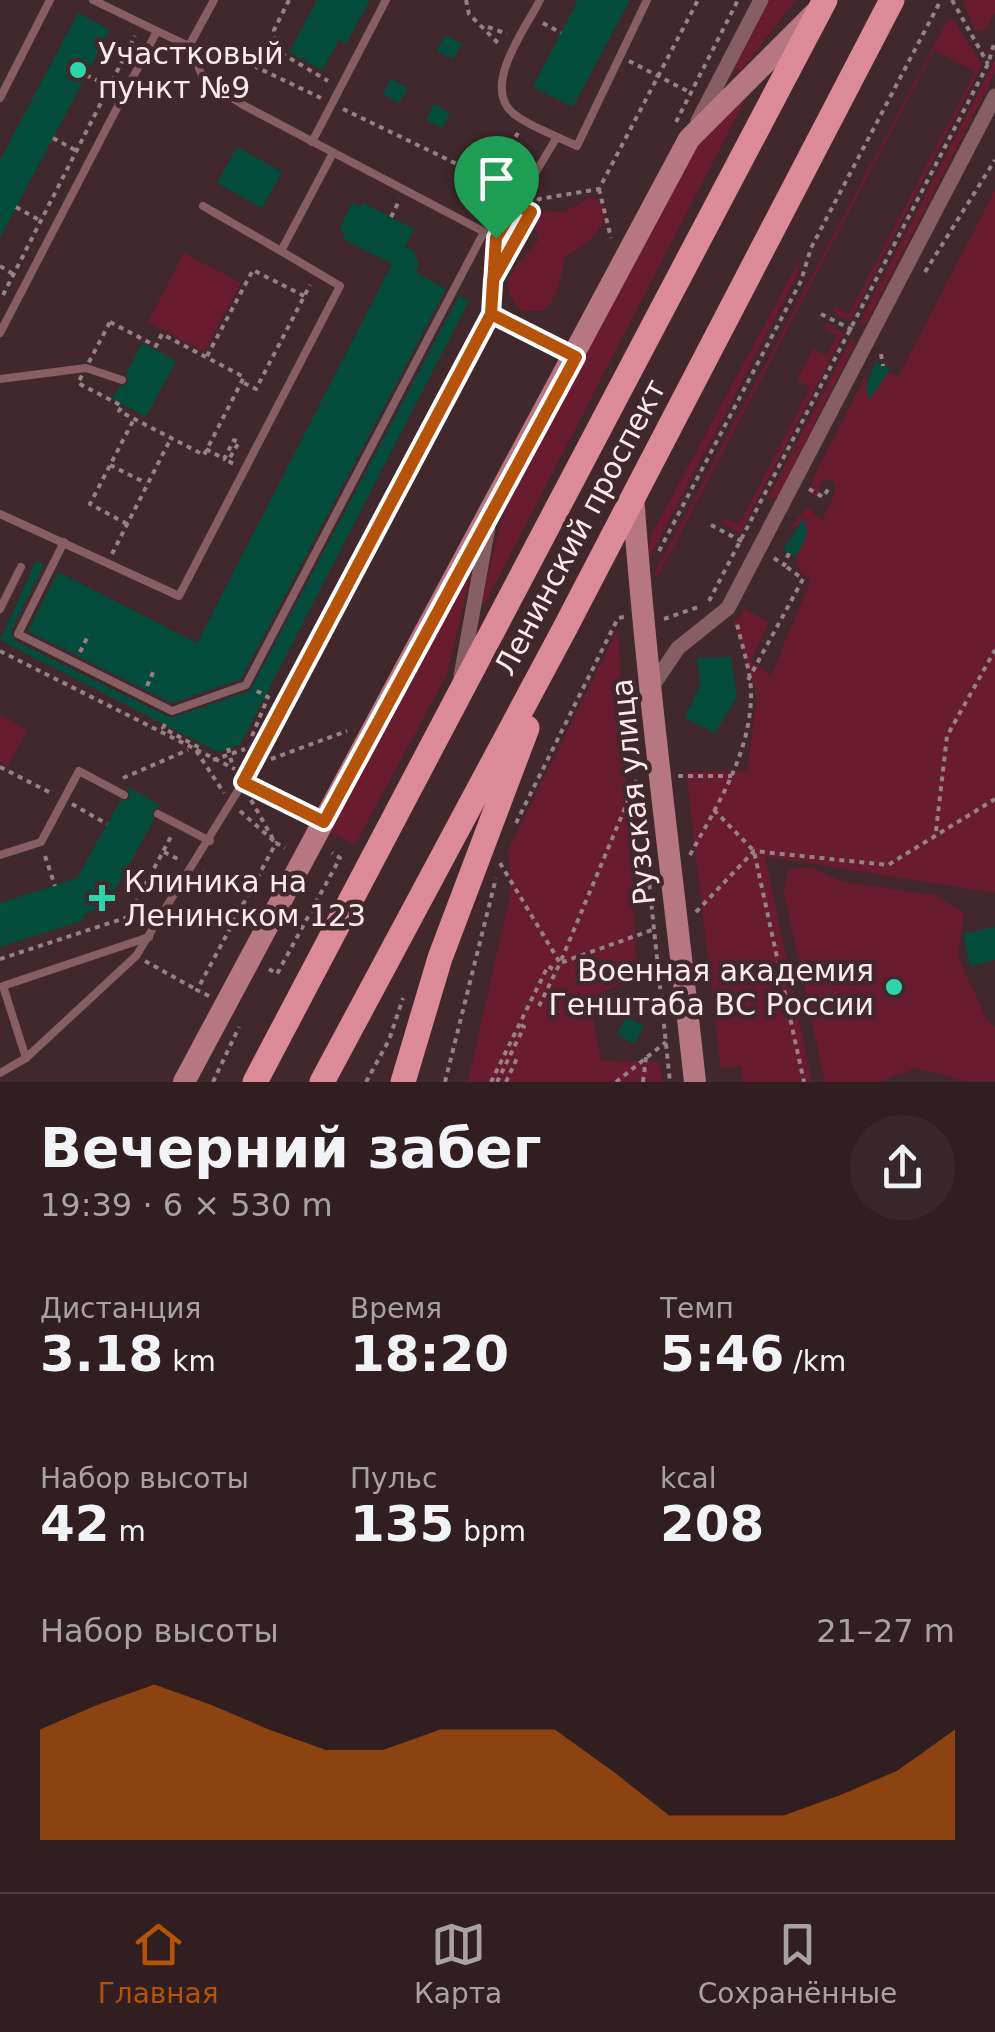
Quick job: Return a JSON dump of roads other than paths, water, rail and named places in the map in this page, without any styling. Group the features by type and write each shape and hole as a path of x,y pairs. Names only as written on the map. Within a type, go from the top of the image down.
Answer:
{"main road":[{"name":"Ленинский проспект","path":"322,1082 564,630 892,0"},
{"path":"184,1082 576,357 689,139 824,3"},
{"name":"Ленинский проспект","path":"255,1082 824,3"},
{"name":"Рузская улица","path":"633,496 642,617 653,685 695,1082"},
{"path":"403,1082 440,958 564,630"}],"street":[{"path":"689,139 761,0"},
{"path":"653,685 678,648 728,608 995,96"},
{"path":"456,699 492,508"}],"lane":[{"path":"0,98 50,0"},
{"path":"93,0 189,46 204,80 312,142 496,238"},
{"path":"189,46 214,0"},
{"path":"312,142 386,0"},
{"path":"540,0 507,65 501,84 505,102 526,120 577,146 647,0"},
{"path":"0,333 157,30"},
{"path":"0,1074 26,1058 136,956 210,842 491,314 496,238 557,137"},
{"path":"281,251 333,153"},
{"path":"0,514 179,596 340,286 204,206"},
{"path":"64,542 18,634 172,711 246,685 484,232"},
{"path":"491,314 576,357"},
{"path":"0,378 86,368 122,380"},
{"path":"0,610 21,567"},
{"path":"0,855 41,842 78,771 120,793"},
{"path":"243,782 324,822"},
{"path":"158,814 210,842"},
{"path":"26,1058 3,986 149,937"}],"place":[{"name":"Участковый пункт №9","path":"78,70"},
{"name":"Клиника на Ленинском 123","path":"102,898"},
{"name":"Военная академия Генштаба ВС России","path":"894,987"}]}
